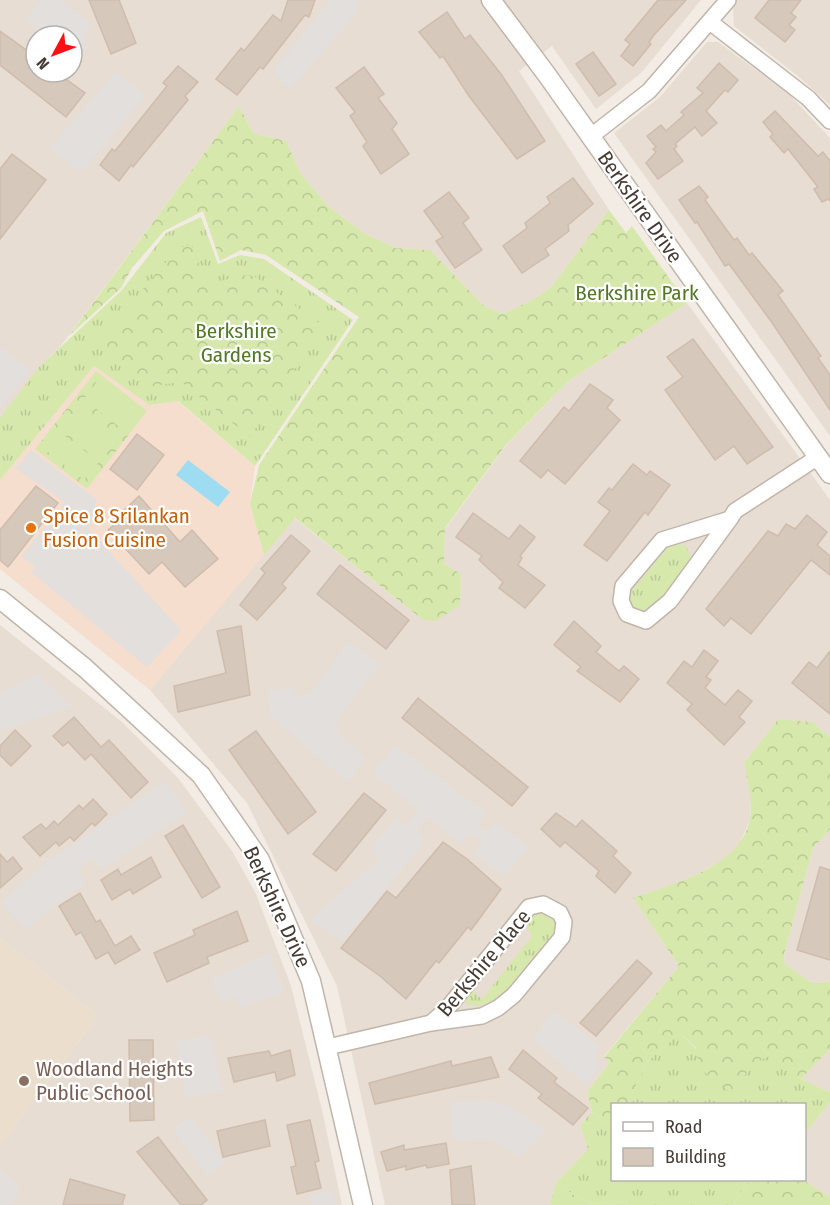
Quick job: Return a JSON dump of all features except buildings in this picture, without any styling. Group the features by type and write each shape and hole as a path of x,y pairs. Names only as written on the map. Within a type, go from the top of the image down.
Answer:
{"street":[{"name":"Berkshire Drive","path":"491,0 830,474"},
{"path":"590,137 649,91 728,0"},
{"path":"710,22 808,98 830,122"},
{"path":"730,519 662,540 623,586 621,601 627,614 646,621 670,601 730,519 735,512 818,457"},
{"name":"Berkshire Drive","path":"0,599 86,668 201,776 260,860 312,981 363,1205"},
{"name":"Berkshire Place","path":"328,1047 431,1023 482,1016 509,1000 562,937 564,922 560,913 543,904 530,907 447,1009 431,1023"}],"shaded area":[{"path":"0,0 701,0 641,73 596,109 552,46 519,71 609,210 552,286 536,298 503,314 484,306 430,250 396,248 364,233 328,206 301,174 286,141 253,133 239,106 60,347 49,357 0,418"},
{"path":"41,0 61,0 92,26 84,36 84,24 31,24 25,18"},
{"path":"330,0 359,0 355,15 290,89 273,71"},
{"path":"738,0 830,0 830,105 799,77 734,26 733,7"},
{"path":"84,39 90,48 84,53"},
{"path":"707,42 718,42 790,95 830,138 830,436 614,133 660,97"},
{"path":"116,71 146,95 81,173 50,148"},
{"path":"687,303 830,500 830,737 812,722 778,719 744,763 751,797 750,819 740,843 724,860 682,882 633,898 679,966 604,1056 610,1062 587,1092 592,1112 580,1126 588,1149 556,1183 550,1205 385,1205 337,986 247,803 150,690 294,518 423,620 460,605 461,574 444,564 445,529 505,447 567,382"},
{"path":"0,346 31,370 0,408"},
{"path":"94,366 149,405 177,401 255,466 250,504 264,555 150,690 0,569 0,480"},
{"path":"31,450 97,500 89,530 181,630 147,667 31,572 36,566 21,557 65,502 16,469"},
{"path":"0,625 122,722 178,778 232,851 256,894 291,986 322,1110 342,1205 0,1205 0,1145 98,1016 0,938"},
{"path":"348,642 380,664 336,722 341,737 366,758 347,782 270,716 267,691 294,687 295,696 311,693"},
{"path":"38,674 71,707 0,731 0,693"},
{"path":"395,745 486,813 477,824 488,832 497,823 528,847 504,876 474,854 483,843 469,833 460,844 428,817 416,831 426,840 342,942 315,924 312,918 380,858 371,847 397,818 406,826 419,811 372,773"},
{"path":"165,781 188,812 101,870 94,858 77,871 86,882 25,929 1,902 46,863"},
{"path":"830,829 830,982 812,983 785,964 784,954 813,848"},
{"name":"Woodland Heights Public School","path":"0,938 98,1016 0,1145"},
{"path":"269,953 284,992 240,1008 236,996 221,1002 211,980"},
{"path":"554,1011 600,1046 593,1056 601,1065 586,1085 532,1039"},
{"path":"211,1035 222,1091 185,1098 176,1042"},
{"path":"830,1049 830,1092 801,1079"},
{"path":"488,1101 509,1106 546,1130 519,1157 490,1138 452,1140 450,1102"},
{"path":"830,1102 830,1197 805,1181 806,1132"},
{"path":"190,1116 226,1162 208,1176 172,1129"},
{"path":"0,1169 21,1190 10,1205 0,1205"},
{"path":"333,1189 337,1205 312,1205 310,1195"}],"green space":[{"name":"Berkshire Park","path":"239,106 253,133 286,141 301,174 328,206 364,233 396,248 430,250 484,306 503,314 536,298 552,286 609,210 626,233 632,226 687,303 567,382 505,446 445,528 444,564 461,574 460,605 436,621 423,620 295,518 264,555 250,504 259,465 359,317 266,255 241,250 220,261 203,211 164,231 132,268 121,288 68,337"},
{"path":"201,217 218,264 240,255 264,259 353,320 255,466 178,401 149,405 94,366 0,480 0,418 39,367 122,290 166,233"},
{"name":"Berkshire Gardens","path":"191,244 208,286 239,275 254,276 323,326 250,437 181,382 153,386 93,341 139,300 144,287 179,248"},
{"path":"96,371 147,411 87,489 35,449"},
{"path":"98,380 138,412 123,430 84,399"},
{"path":"79,406 118,437 104,456 64,424"},
{"path":"59,431 99,462 84,480 44,449"},
{"path":"674,543 686,546 691,557 690,562 655,608 643,615 628,605 628,595"},
{"path":"778,719 812,722 830,737 830,829 813,848 784,954 785,964 812,983 830,982 830,1049 801,1079 773,1055 758,1060 730,1092 699,1068 696,1048 680,1033 647,1062 627,1103 611,1103 611,1120 607,1123 592,1112 587,1092 610,1062 604,1057 679,966 633,898 704,871 734,849 744,835 751,811 744,763"},
{"path":"542,912 553,918 556,931 542,954 517,982 489,1002 476,1006 465,1003 463,996 471,990 482,999 532,936 528,929 530,920"},
{"path":"680,1033 696,1049 758,1060 773,1054 801,1079 830,1092 830,1102 806,1132 806,1103 627,1103 647,1062"},
{"path":"592,1112 607,1123 611,1120 611,1181 748,1181 733,1205 628,1205 616,1202 590,1202 556,1183 588,1149 580,1126"},
{"path":"748,1181 805,1181 830,1197 830,1205 733,1205"},
{"path":"556,1183 590,1202 617,1202 628,1205 550,1205"}],"water":[{"path":"188,460 230,492 218,507 176,475"}],"place":[{"name":"Spice 8 Srilankan Fusion Cuisine","path":"31,528"},
{"name":"Woodland Heights Public School","path":"24,1081"}]}
